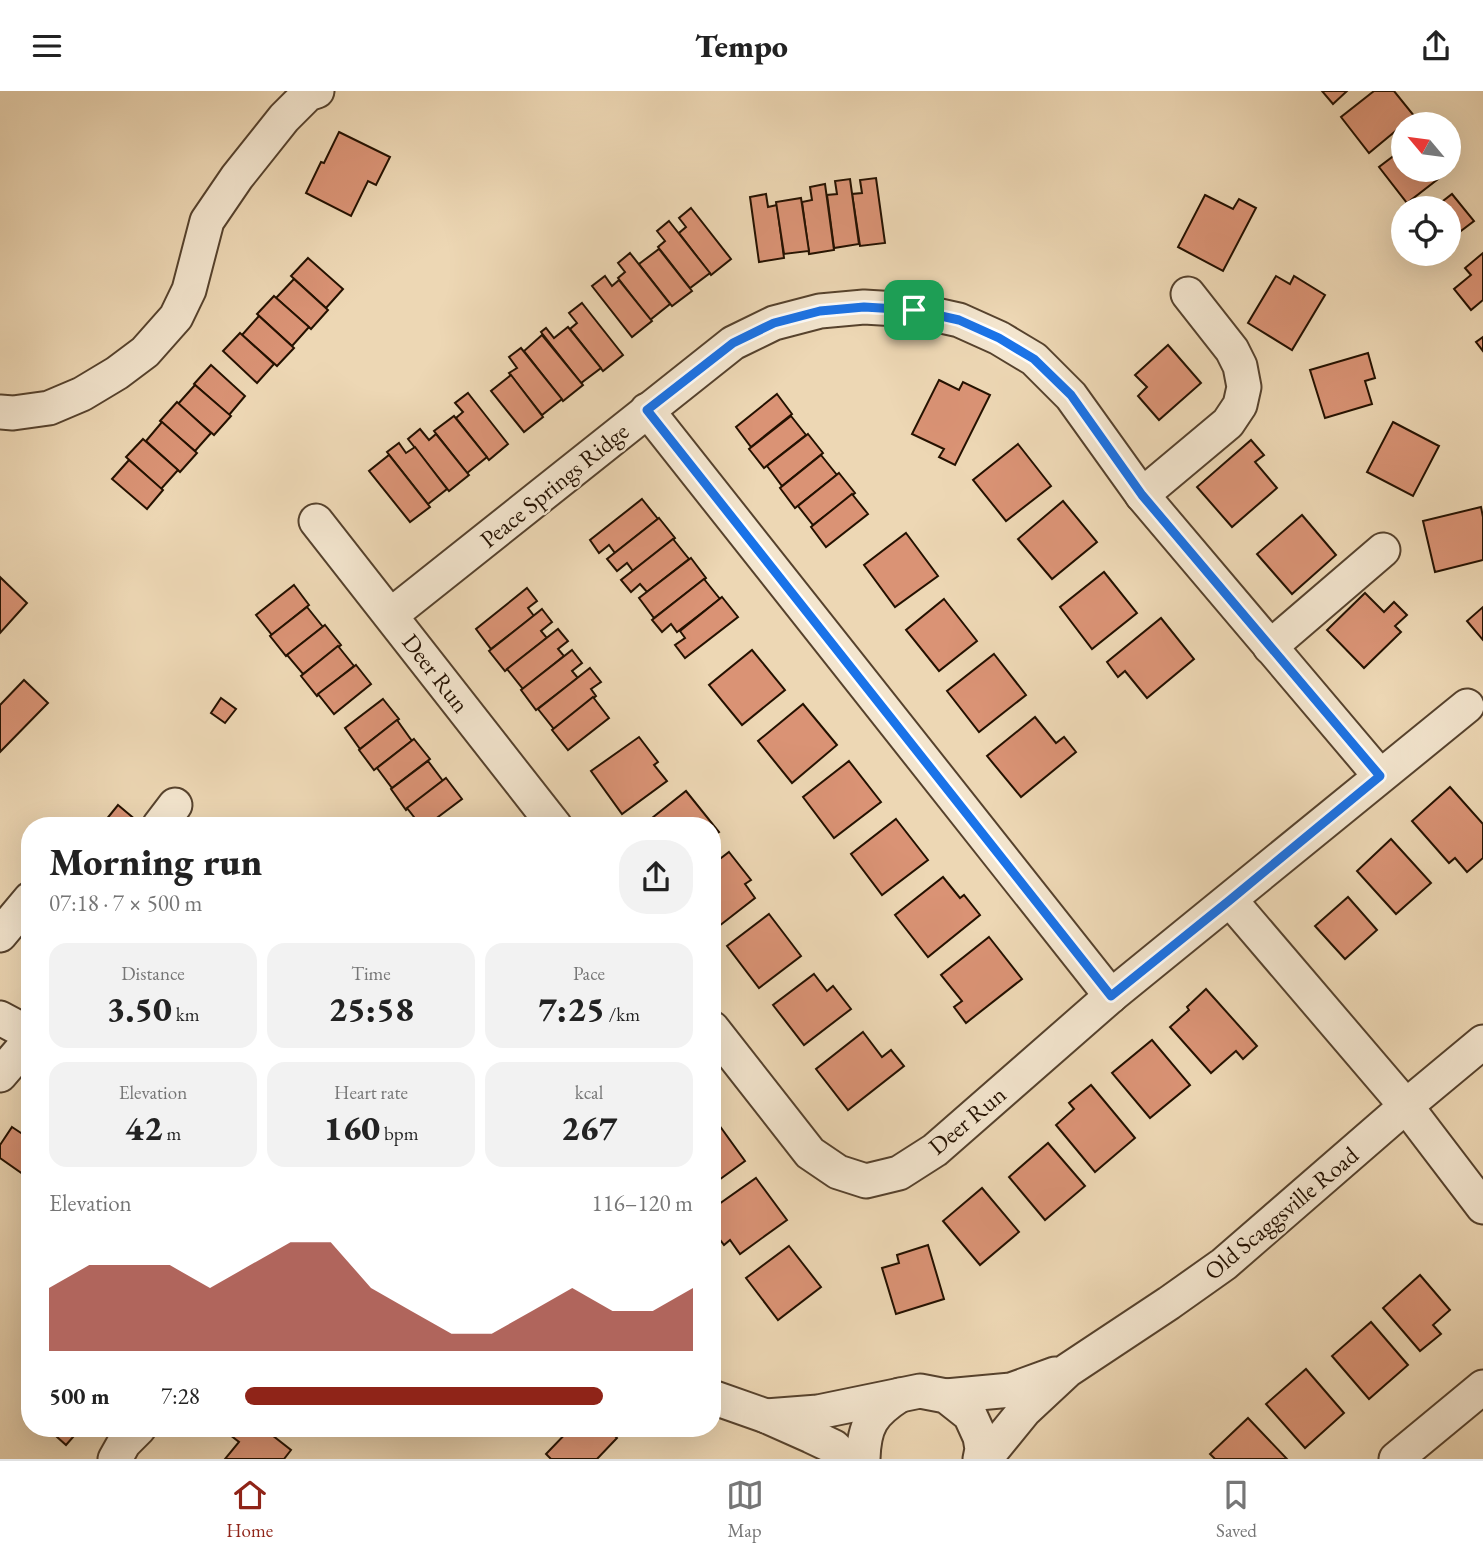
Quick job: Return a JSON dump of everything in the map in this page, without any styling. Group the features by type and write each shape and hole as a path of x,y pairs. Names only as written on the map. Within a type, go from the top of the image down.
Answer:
{"street":[{"path":"0,412 49,408 82,394 145,352 176,317 189,290 207,221 237,177 284,118 308,94 317,91"},
{"path":"1142,495 1228,423 1240,405 1244,387 1240,366 1232,350 1188,294"},
{"name":"Peace Springs Ridge","path":"391,615 733,343 774,323 820,311 864,307 914,310 959,320 999,338 1034,359 1071,395 1142,495 1380,776"},
{"path":"647,410 1111,996"},
{"name":"Deer Run","path":"316,521 548,817"},
{"path":"1270,647 1383,550"},
{"name":"Deer Run","path":"721,1039 810,1153 838,1172 866,1181 899,1173 935,1150 1111,996 1467,706"},
{"path":"1230,900 1406,1106 1483,1207"},
{"path":"0,935 21,910"},
{"path":"0,1018 21,1029"},
{"name":"Old Scaggsville Road","path":"983,1459 1024,1411 1068,1370 1224,1264 1483,1042"},
{"path":"0,1075 21,1050"},
{"name":"Old Scaggsville Road","path":"900,1395 920,1391 946,1396 1011,1390 1068,1370"},
{"path":"1396,1459 1483,1387"},
{"path":"766,1416 818,1412 900,1395"},
{"path":"863,1459 865,1434 869,1423 882,1407 900,1395"},
{"path":"946,1396 970,1415 980,1437 983,1459"},
{"path":"721,1400 766,1416 834,1447 846,1459"},
{"path":"115,1459 130,1437"}],"building":[{"path":"1322,91 1347,91 1333,104"},
{"path":"1374,91 1394,91 1411,112 1391,112 1391,135 1369,153 1341,117"},
{"path":"339,132 390,157 376,185 368,181 351,216 306,193"},
{"path":"1391,158 1391,182 1434,182 1416,196 1402,196 1379,167"},
{"path":"876,178 885,243 860,246 852,194 862,193 860,180"},
{"path":"850,179 859,244 834,248 827,195 837,194 835,181"},
{"path":"825,184 834,250 809,254 802,202 812,200 810,187"},
{"path":"766,194 768,207 777,205 784,258 759,262 750,197"},
{"path":"1205,195 1233,209 1239,199 1256,208 1223,271 1178,247"},
{"path":"801,198 809,251 784,254 776,202"},
{"path":"1461,205 1474,221 1461,231"},
{"path":"691,208 731,259 711,275 679,233 686,227 679,218"},
{"path":"669,221 710,273 690,288 658,247 665,241 657,231"},
{"path":"659,249 692,291 672,306 639,264"},
{"path":"630,253 670,304 650,320 618,278 625,272 618,263"},
{"path":"1483,253 1483,300 1471,310 1454,289 1471,275 1465,268"},
{"path":"308,258 343,289 326,308 291,276"},
{"path":"605,276 612,286 619,280 652,321 632,337 592,286"},
{"path":"1276,276 1290,284 1294,276 1325,295 1292,350 1248,323"},
{"path":"294,279 328,310 311,329 276,298"},
{"path":"274,296 309,327 292,346 257,314"},
{"path":"582,303 623,355 603,371 570,329 577,323 569,313"},
{"path":"259,316 294,348 277,366 242,335"},
{"path":"568,327 601,368 581,383 541,332 546,328 554,338"},
{"path":"240,333 274,364 257,383 223,351"},
{"path":"542,335 583,385 563,401 524,351"},
{"path":"1483,337 1483,351 1476,342"},
{"path":"1168,345 1201,383 1159,420 1138,396 1147,387 1135,375"},
{"path":"521,348 562,399 542,415 509,373 517,368 509,357"},
{"path":"1368,353 1375,378 1365,381 1372,404 1325,418 1310,370"},
{"path":"211,365 245,396 229,415 194,384"},
{"path":"511,375 543,417 524,432 491,391"},
{"path":"939,380 959,390 963,382 990,395 955,465 939,457 944,449 912,434"},
{"path":"195,385 231,416 214,435 178,404"},
{"path":"468,393 508,444 489,460 456,418 463,412 455,403"},
{"path":"777,394 792,414 751,447 736,427"},
{"path":"177,402 211,433 195,451 160,421"},
{"path":"454,416 487,457 467,473 434,431"},
{"path":"791,416 806,435 764,468 749,449"},
{"path":"162,422 197,453 180,472 146,441"},
{"path":"1393,422 1439,446 1413,496 1367,472"},
{"path":"420,429 429,440 436,434 469,475 449,491 408,439"},
{"path":"808,434 823,453 782,486 767,466"},
{"path":"143,439 178,470 161,489 126,457"},
{"path":"1251,440 1264,455 1255,462 1277,488 1232,527 1197,487"},
{"path":"399,443 406,453 415,447 447,489 428,504 387,452"},
{"path":"1018,444 1051,486 1006,521 973,480"},
{"path":"389,455 430,507 410,522 369,471"},
{"path":"821,455 837,475 795,508 780,488"},
{"path":"129,460 163,490 147,509 112,479"},
{"path":"839,473 855,493 813,525 798,506"},
{"path":"852,494 868,514 826,547 811,527"},
{"path":"642,499 658,519 615,553 609,545 599,553 590,540"},
{"path":"1063,501 1097,542 1052,579 1018,539"},
{"path":"1481,507 1483,560 1435,572 1423,521"},
{"path":"1302,515 1336,555 1292,594 1257,554"},
{"path":"659,518 675,538 633,571 627,563 617,571 607,559"},
{"path":"906,533 938,576 895,607 864,565"},
{"path":"673,539 689,559 647,592 640,584 631,592 621,580"},
{"path":"691,558 706,578 654,618 639,598"},
{"path":"1104,572 1137,613 1092,649 1060,607"},
{"path":"0,577 27,603 0,633"},
{"path":"704,579 720,599 677,632 671,624 662,632 652,620"},
{"path":"294,585 309,605 272,635 256,615"},
{"path":"527,588 537,601 528,608 534,616 491,649 476,629"},
{"path":"1365,593 1384,612 1394,602 1407,615 1395,626 1401,632 1364,668 1327,630"},
{"path":"722,597 738,617 685,658 675,645 685,638 680,631"},
{"path":"944,599 977,641 939,671 906,630"},
{"path":"307,607 323,627 286,656 270,636"},
{"path":"1483,607 1483,640 1467,621"},
{"path":"542,609 552,622 541,631 547,638 505,671 489,651"},
{"path":"1161,618 1194,659 1147,698 1125,671 1118,677 1107,662"},
{"path":"325,625 341,645 303,674 287,655"},
{"path":"558,629 568,641 558,649 564,656 523,689 507,669"},
{"path":"338,646 354,666 317,696 301,676"},
{"path":"572,650 582,663 572,671 578,678 536,710 521,690"},
{"path":"752,650 785,690 742,725 709,685"},
{"path":"994,654 1026,695 979,732 947,691"},
{"path":"356,665 371,684 334,714 318,694"},
{"path":"590,668 601,682 591,689 596,696 554,729 538,709"},
{"path":"24,680 48,703 0,752 0,705"},
{"path":"593,697 609,718 568,750 552,730"},
{"path":"221,698 236,709 225,723 211,713"},
{"path":"383,699 399,719 360,749 345,728"},
{"path":"803,704 837,745 792,783 758,741"},
{"path":"1035,717 1056,743 1064,737 1076,752 1021,797 987,756"},
{"path":"397,720 412,741 374,770 359,750"},
{"path":"639,737 658,762 654,765 667,781 622,814 591,771"},
{"path":"414,739 430,759 392,788 377,768"},
{"path":"428,761 443,781 406,810 391,789"},
{"path":"849,761 881,802 834,838 803,797"},
{"path":"446,778 462,799 438,817 414,817 407,808"},
{"path":"1450,787 1483,824 1483,858 1467,872 1455,858 1449,863 1412,821"},
{"path":"686,791 707,817 653,817"},
{"path":"118,805 132,817 108,817"},
{"path":"896,819 928,860 882,895 851,854"},
{"path":"1391,839 1431,883 1396,914 1357,871"},
{"path":"729,852 751,880 745,884 755,898 721,925 721,858"},
{"path":"943,877 960,898 964,895 980,915 928,957 895,915"},
{"path":"1348,897 1377,930 1345,959 1315,926"},
{"path":"769,914 801,956 759,988 727,946"},
{"path":"989,937 1022,979 966,1023 954,1007 962,1001 941,975"},
{"path":"814,974 827,991 833,986 851,1009 804,1045 773,1005"},
{"path":"1206,989 1257,1046 1243,1059 1236,1051 1211,1073 1170,1027 1189,1010 1187,1007"},
{"path":"863,1032 882,1057 891,1050 904,1066 848,1110 816,1069"},
{"path":"1152,1040 1190,1085 1150,1118 1112,1073"},
{"path":"1091,1085 1135,1138 1095,1172 1056,1125 1074,1109 1069,1103"},
{"path":"12,1127 21,1133 21,1173 0,1158 0,1145"},
{"path":"721,1128 745,1161 721,1178"},
{"path":"1048,1143 1085,1186 1045,1220 1009,1177"},
{"path":"756,1178 787,1220 740,1254 730,1240 724,1245 721,1241 721,1203"},
{"path":"982,1188 1019,1232 980,1265 943,1221"},
{"path":"928,1245 944,1299 896,1314 882,1268 899,1263 897,1255"},
{"path":"789,1246 821,1287 778,1320 746,1278"},
{"path":"1420,1275 1450,1310 1433,1325 1441,1334 1420,1351 1383,1308"},
{"path":"1371,1322 1408,1365 1369,1399 1332,1356"},
{"path":"1306,1369 1344,1413 1305,1448 1266,1404"},
{"path":"1248,1418 1287,1459 1215,1459 1210,1454"},
{"path":"57,1437 73,1437 66,1445"},
{"path":"233,1437 274,1437 291,1450 284,1459 225,1459 239,1442"},
{"path":"562,1437 617,1438 597,1459 551,1459 546,1454"}],"route":[{"path":"864,307 914,310 959,320 999,338 1034,359 1071,395 1142,495 1380,776 1111,996 647,410 733,343 774,323 820,311 864,307"}]}
